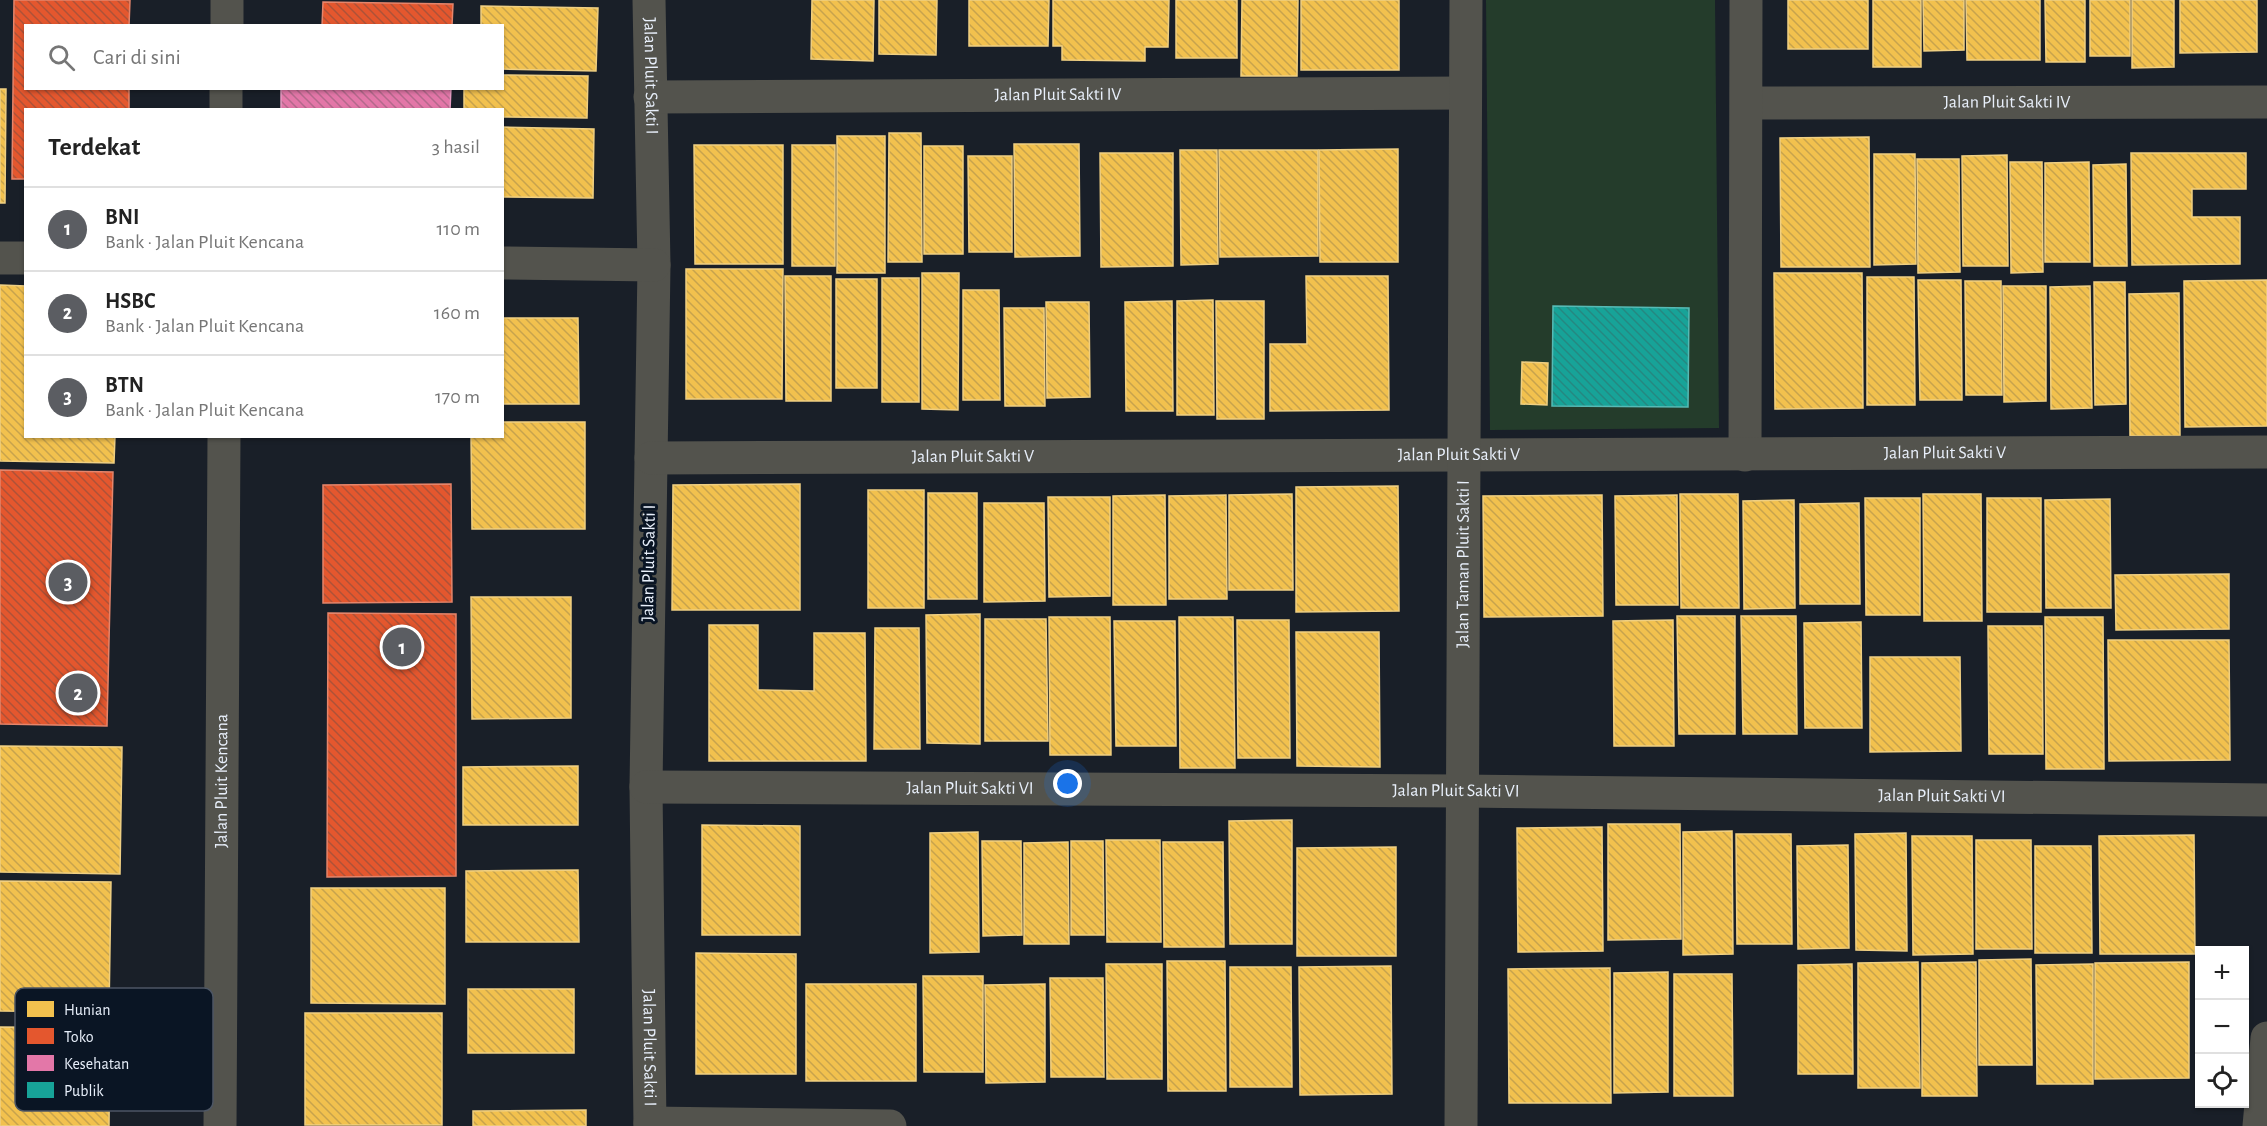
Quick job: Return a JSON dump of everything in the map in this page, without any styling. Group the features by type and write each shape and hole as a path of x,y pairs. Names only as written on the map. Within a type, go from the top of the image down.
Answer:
{"street":[{"path":"227,0 227,24"},
{"name":"Jalan Pluit Sakti I","path":"649,0 654,265 646,787 650,1125"},
{"name":"Jalan Taman Pluit Sakti I","path":"1461,1126 1466,0"},
{"path":"1745,455 1746,0"},
{"path":"226,90 226,108"},
{"name":"Jalan Pluit Sakti IV","path":"650,97 1466,93"},
{"name":"Jalan Pluit Sakti IV","path":"1747,103 2267,102"},
{"path":"0,258 24,258"},
{"path":"504,263 654,265"},
{"name":"Jalan Pluit Kencana","path":"220,1126 224,438"},
{"name":"Jalan Pluit Sakti V","path":"651,458 2267,452"},
{"name":"Jalan Pluit Sakti VI","path":"646,787 1463,791 2267,800"},
{"path":"2259,1126 2267,1038"},
{"path":"650,1125 890,1126"}],"green space":[{"path":"1486,0 1715,0 1719,428 1490,430"}],"building: Hunian":[{"path":"812,0 874,0 873,61 811,59"},
{"path":"879,0 937,0 936,55 879,54"},
{"path":"969,0 1049,0 1048,46 969,46"},
{"path":"1053,0 1169,0 1168,47 1145,47 1145,61 1062,60 1062,46 1053,46"},
{"path":"1176,0 1237,0 1237,58 1176,58"},
{"path":"1242,0 1298,0 1297,76 1241,76"},
{"path":"1301,0 1399,0 1399,70 1301,70"},
{"path":"1788,0 1868,0 1868,49 1788,49"},
{"path":"1873,0 1921,0 1921,67 1873,67"},
{"path":"1923,0 1964,0 1964,50 1924,51"},
{"path":"1966,0 2040,0 2040,60 1967,60"},
{"path":"2045,0 2085,0 2085,62 2046,62"},
{"path":"2090,0 2130,0 2130,56 2090,56"},
{"path":"2132,0 2174,0 2174,67 2132,68"},
{"path":"2180,0 2257,0 2257,52 2180,53"},
{"path":"481,6 598,8 596,71 504,69 504,24 481,24"},
{"path":"504,75 588,76 587,118 504,117 504,108 464,108 464,90 504,90"},
{"path":"0,89 6,89 5,203 0,203"},
{"path":"504,127 594,129 593,198 504,197"},
{"path":"889,133 921,133 922,262 888,262"},
{"path":"837,136 885,136 885,273 837,273"},
{"path":"1869,137 1870,267 1781,267 1780,138"},
{"path":"1014,144 1079,144 1080,256 1015,257"},
{"path":"694,145 783,145 783,264 695,264"},
{"path":"792,145 835,145 835,266 792,266"},
{"path":"924,146 963,146 963,254 924,254"},
{"path":"1398,149 1398,262 1320,262 1319,150"},
{"path":"1180,150 1217,150 1218,264 1181,265"},
{"path":"1219,150 1318,150 1318,256 1220,257"},
{"path":"1100,153 1173,153 1173,266 1101,267"},
{"path":"2131,153 2246,153 2246,189 2192,189 2192,217 2240,217 2240,264 2132,265"},
{"path":"1874,154 1915,154 1916,264 1874,265"},
{"path":"2007,155 2008,266 1963,266 1962,156"},
{"path":"968,156 1012,156 1012,252 969,252"},
{"path":"1917,159 1959,159 1960,272 1918,273"},
{"path":"2010,162 2042,162 2043,272 2011,273"},
{"path":"2089,162 2090,262 2045,262 2045,163"},
{"path":"2126,164 2127,266 2094,266 2093,165"},
{"path":"686,269 783,269 782,399 686,399"},
{"path":"922,273 959,273 958,410 922,409"},
{"path":"1774,273 1862,273 1863,408 1775,409"},
{"path":"785,276 831,276 831,401 786,401"},
{"path":"1306,276 1388,276 1389,410 1270,411 1270,344 1307,344"},
{"path":"1867,277 1914,277 1915,405 1867,405"},
{"path":"882,278 919,278 919,402 882,402"},
{"path":"836,279 877,279 877,388 836,388"},
{"path":"1918,280 1961,280 1962,400 1920,400"},
{"path":"2267,280 2267,426 2185,427 2184,281"},
{"path":"1965,281 2001,281 2002,395 1966,395"},
{"path":"2094,282 2125,282 2126,404 2095,405"},
{"path":"0,285 24,286 24,438 115,438 114,463 0,461"},
{"path":"2003,286 2046,286 2046,401 2004,402"},
{"path":"2090,286 2092,408 2051,409 2050,287"},
{"path":"963,290 999,290 1000,400 963,400"},
{"path":"2179,293 2180,436 2130,436 2129,294"},
{"path":"1213,300 1214,415 1177,415 1177,301"},
{"path":"1172,301 1173,411 1126,411 1125,302"},
{"path":"1216,301 1264,301 1264,419 1217,419"},
{"path":"1046,302 1089,302 1090,397 1047,398"},
{"path":"1004,308 1044,308 1045,406 1005,406"},
{"path":"504,318 578,318 579,404 504,404"},
{"path":"1522,362 1548,363 1547,405 1521,404"},
{"path":"504,422 585,422 585,529 472,529 471,438 504,438"},
{"path":"800,484 800,610 672,610 673,485"},
{"path":"1398,486 1399,611 1296,612 1296,487"},
{"path":"868,490 924,490 924,608 868,608"},
{"path":"928,493 977,493 977,599 928,599"},
{"path":"1292,494 1293,590 1229,590 1229,495"},
{"path":"1680,494 1738,494 1739,608 1681,608"},
{"path":"1923,494 1981,494 1982,621 1924,621"},
{"path":"1165,495 1166,605 1113,605 1113,496"},
{"path":"1226,495 1227,599 1169,599 1169,496"},
{"path":"1602,495 1603,616 1484,617 1483,496"},
{"path":"1677,495 1678,605 1616,605 1615,496"},
{"path":"1048,497 1110,497 1110,596 1049,597"},
{"path":"1865,498 1920,498 1920,615 1866,615"},
{"path":"1987,498 2041,498 2041,612 1987,612"},
{"path":"2110,499 2111,608 2046,608 2045,500"},
{"path":"1794,500 1795,608 1744,609 1743,501"},
{"path":"984,503 1044,503 1045,601 984,602"},
{"path":"1859,503 1860,604 1800,604 1800,504"},
{"path":"2229,574 2229,629 2116,630 2115,575"},
{"path":"471,597 571,597 571,718 472,719"},
{"path":"980,614 980,744 927,743 926,615"},
{"path":"1677,616 1735,616 1735,734 1679,734"},
{"path":"1741,616 1796,616 1797,734 1743,734"},
{"path":"1049,617 1110,617 1111,755 1050,755"},
{"path":"1179,617 1233,617 1235,768 1180,768"},
{"path":"2045,617 2103,617 2104,769 2046,769"},
{"path":"985,619 1046,619 1048,741 985,741"},
{"path":"1237,620 1289,620 1290,758 1238,758"},
{"path":"1673,620 1674,746 1614,746 1613,621"},
{"path":"1114,621 1175,621 1176,746 1116,746"},
{"path":"1861,622 1862,728 1805,728 1804,623"},
{"path":"709,625 758,625 758,690 814,691 814,633 865,633 866,761 709,761"},
{"path":"1988,626 2042,626 2043,754 1989,754"},
{"path":"875,628 919,628 920,749 874,749"},
{"path":"1296,632 1379,632 1380,767 1297,766"},
{"path":"2108,640 2229,640 2230,760 2109,761"},
{"path":"1870,657 1960,657 1961,751 1870,752"},
{"path":"0,746 122,747 120,874 0,872"},
{"path":"578,766 578,825 463,825 463,767"},
{"path":"1292,820 1292,944 1230,944 1229,821"},
{"path":"1608,824 1680,824 1681,939 1608,940"},
{"path":"702,825 800,826 800,935 702,935"},
{"path":"1602,827 1603,951 1518,952 1517,828"},
{"path":"1732,831 1733,954 1683,955 1683,832"},
{"path":"978,832 979,952 930,953 930,833"},
{"path":"1906,833 1907,951 1856,950 1855,834"},
{"path":"1736,834 1791,834 1792,944 1737,944"},
{"path":"2194,835 2195,954 2100,954 2099,836"},
{"path":"1912,836 1972,836 1973,954 1913,955"},
{"path":"1106,840 1160,840 1161,942 1107,942"},
{"path":"1976,840 2031,840 2032,949 1976,949"},
{"path":"982,841 1021,841 1022,935 983,936"},
{"path":"1071,841 1103,841 1104,935 1071,935"},
{"path":"1068,842 1069,944 1024,944 1024,843"},
{"path":"1163,842 1223,842 1224,947 1164,947"},
{"path":"1848,845 1849,948 1798,949 1797,846"},
{"path":"2035,846 2091,846 2092,953 2035,953"},
{"path":"1396,847 1396,956 1297,956 1297,848"},
{"path":"578,870 579,942 466,942 466,871"},
{"path":"0,881 111,882 109,988 15,988 15,1011 0,1011"},
{"path":"311,888 445,888 445,1004 311,1003"},
{"path":"696,953 796,954 796,1074 696,1074"},
{"path":"2031,959 2032,1065 1979,1065 1979,960"},
{"path":"1167,961 1225,961 1226,1091 1168,1091"},
{"path":"1918,962 1920,1088 1858,1088 1858,963"},
{"path":"1976,962 1977,1096 1922,1096 1922,963"},
{"path":"2189,962 2189,1078 2095,1079 2095,963"},
{"path":"1106,964 1162,964 1162,1079 1107,1079"},
{"path":"1852,964 1853,1074 1798,1074 1798,965"},
{"path":"2093,964 2093,1084 2037,1084 2036,965"},
{"path":"1391,966 1392,1094 1300,1095 1299,967"},
{"path":"1230,967 1291,967 1292,1087 1230,1087"},
{"path":"1610,968 1611,1103 1509,1103 1508,969"},
{"path":"1668,972 1668,1092 1614,1093 1614,973"},
{"path":"1674,974 1732,974 1733,1096 1674,1096"},
{"path":"923,976 983,976 983,1072 924,1072"},
{"path":"1050,978 1103,978 1104,1077 1051,1077"},
{"path":"806,984 916,984 916,1081 806,1081"},
{"path":"1045,984 1045,1082 986,1083 985,985"},
{"path":"468,989 574,989 574,1053 468,1053"},
{"path":"305,1013 442,1013 442,1125 305,1125"},
{"path":"0,1027 15,1027 15,1111 109,1111 109,1126 0,1126"},
{"path":"586,1110 586,1126 473,1126 473,1111"}],"building: Toko":[{"path":"14,0 130,0 129,24 24,24 24,90 129,90 129,108 24,108 24,179 12,179"},
{"path":"323,2 453,4 452,24 322,24"},
{"path":"0,470 113,472 107,726 0,724"},
{"path":"451,484 452,602 323,603 323,485"},
{"path":"328,613 456,614 456,876 327,877"}],"building: Kesehatan":[{"path":"281,90 451,90 450,108 281,108"}],"building: Publik":[{"path":"1553,306 1689,308 1688,407 1552,406"}],"place":[{"name":"BTN","path":"68,582"},
{"name":"BNI","path":"402,647"},
{"name":"HSBC","path":"78,693"}]}
